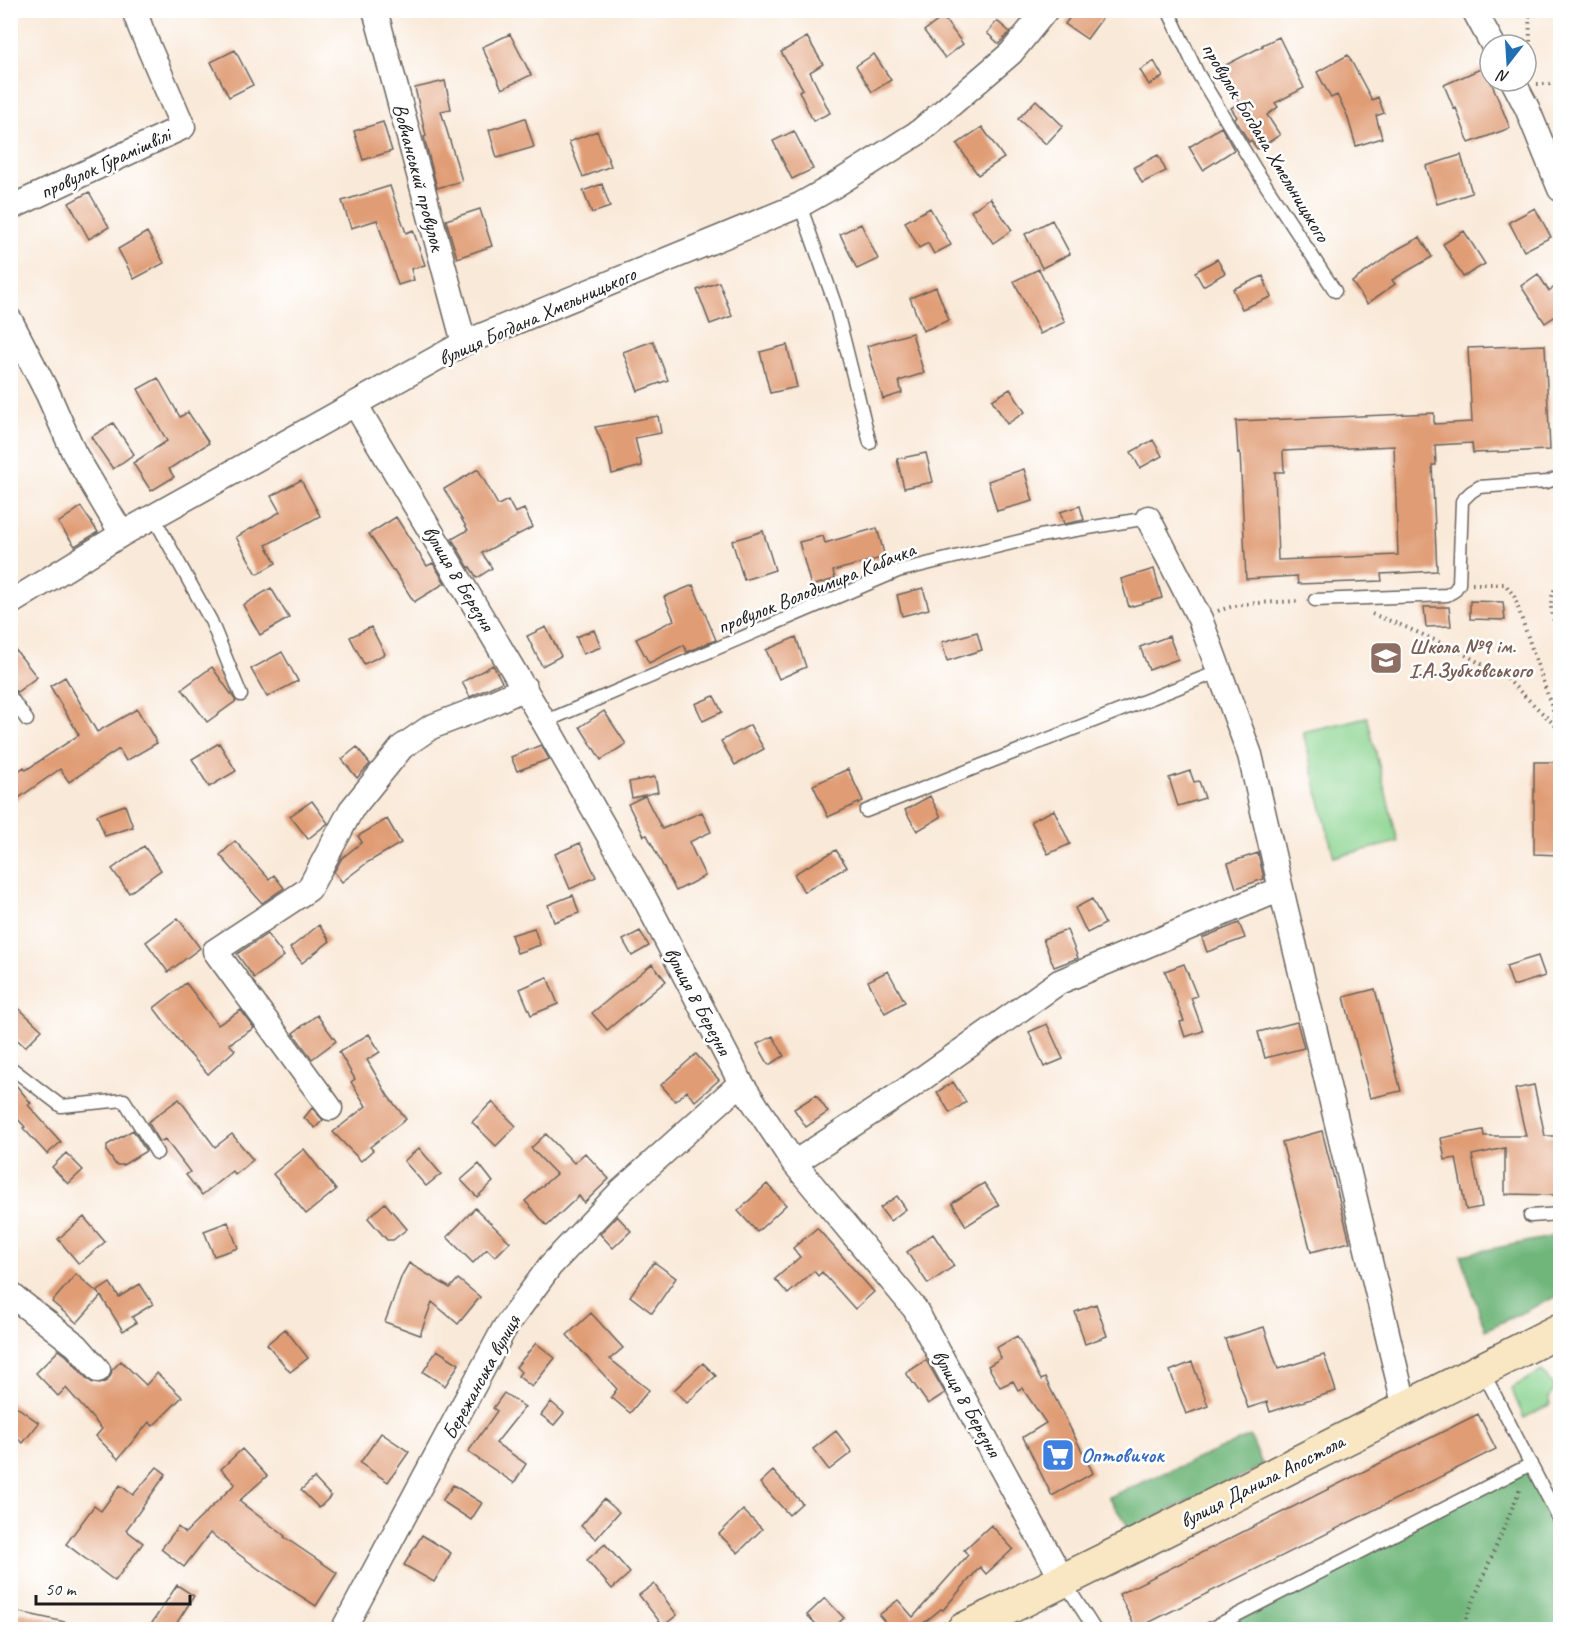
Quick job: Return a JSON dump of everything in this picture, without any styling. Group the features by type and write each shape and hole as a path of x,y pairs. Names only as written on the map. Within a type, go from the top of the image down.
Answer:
{"street":[{"name":"провулок Гурамішвілі","path":"10,208 183,126 134,10"},
{"name":"Вовчанський провулок","path":"375,10 464,343"},
{"path":"1474,10 1486,33"},
{"name":"вулиця Богдана Хмельницького","path":"10,603 153,516 464,343 800,205 832,187 920,132 1011,53 1040,14"},
{"path":"1526,93 1527,108 1560,189"},
{"path":"10,320 48,394 74,453 122,534"},
{"name":"вулиця 8 Березня","path":"355,404 525,688 644,897 741,1083 794,1163 915,1309 1063,1581"},
{"path":"1148,518 1200,619 1250,755 1406,1408"},
{"path":"330,1108 215,951 309,889 351,810 402,747 431,727 525,688"},
{"path":"794,1163 906,1090 1059,982 1281,889"},
{"name":"Бережанська вулиця","path":"343,1629 510,1320 550,1266 621,1191 741,1083"},
{"path":"10,1294 76,1346 98,1370"},
{"name":"вулиця Данила Апостола","path":"963,1629 1063,1581 1560,1330"}],"lane":[{"name":"провулок Богдана Хмельницького","path":"1168,10 1197,72 1256,170 1335,291"},
{"path":"800,205 835,304 870,443"},
{"path":"1315,600 1447,595 1454,591 1458,584 1462,501 1479,487 1547,482 1560,477"},
{"path":"153,516 211,621 241,695"},
{"name":"провулок Володимира Кабачка","path":"544,722 898,571 1040,536 1148,518"},
{"path":"866,811 1220,671"},
{"path":"10,696 27,720"},
{"path":"10,1068 61,1106 124,1100 157,1153"},
{"path":"1530,1216 1560,1214"},
{"path":"1482,1370 1560,1521"},
{"path":"1208,1629 1531,1464"},
{"path":"1063,1581 1095,1629"}],"path":[{"path":"1528,33 1529,10"},
{"path":"1538,81 1560,84"},
{"path":"1560,579 1553,592 1551,609 1553,620 1560,634"},
{"path":"1458,584 1505,584 1514,596 1560,729"},
{"path":"1200,619 1209,617 1229,606 1315,600"},
{"path":"1362,611 1401,625 1459,651 1506,679 1560,729"},
{"path":"1461,1629 1531,1464"}],"green space":[{"path":"1367,717 1398,842 1334,857 1303,732"},
{"path":"1560,1235 1560,1295 1485,1330 1461,1255"},
{"path":"1542,1371 1555,1388 1549,1398 1551,1404 1524,1418 1511,1388"},
{"path":"1250,1436 1263,1466 1130,1529 1108,1497"},
{"path":"1531,1464 1560,1521 1560,1629 1208,1630"}],"building":[{"path":"1075,10 1095,10 1103,17 1087,39 1065,24"},
{"path":"943,17 963,44 945,58 924,31"},
{"path":"997,21 1010,32 999,44 987,33"},
{"path":"510,34 531,75 502,89 482,47"},
{"path":"807,37 823,64 810,72 830,113 813,121 799,91 803,89 781,52"},
{"path":"1279,37 1304,88 1275,103 1278,107 1267,115 1280,135 1257,149 1251,140 1249,142 1235,119 1237,117 1231,108 1240,103 1222,67"},
{"path":"235,50 253,85 229,97 211,62"},
{"path":"874,54 891,80 872,92 856,66"},
{"path":"1348,55 1372,100 1378,97 1384,113 1376,116 1382,138 1356,146 1347,115 1337,95 1331,98 1317,72"},
{"path":"1154,61 1163,77 1149,85 1140,70"},
{"path":"1478,70 1478,93 1496,93 1510,128 1469,143 1456,108 1454,109 1444,85"},
{"path":"445,81 451,109 441,111 462,181 437,188 415,88"},
{"path":"1036,100 1063,126 1046,144 1018,119"},
{"path":"525,118 534,147 497,158 489,130"},
{"path":"383,122 392,151 363,160 354,131"},
{"path":"982,127 1004,158 978,175 957,144"},
{"path":"1221,127 1234,150 1203,170 1189,147"},
{"path":"597,131 611,166 583,177 569,142"},
{"path":"794,131 813,169 792,179 773,141"},
{"path":"1158,155 1166,171 1142,183 1134,167"},
{"path":"1461,155 1472,193 1437,204 1426,166"},
{"path":"602,184 610,207 592,213 583,191"},
{"path":"390,186 406,233 413,230 425,265 411,269 414,280 398,285 377,220 351,228 342,201"},
{"path":"89,192 109,227 89,239 69,203"},
{"path":"990,198 1012,230 993,243 971,211"},
{"path":"930,208 951,245 934,254 928,243 919,248 905,222"},
{"path":"1535,208 1551,237 1524,251 1509,222"},
{"path":"480,209 492,246 457,258 446,220"},
{"path":"1052,220 1070,254 1042,268 1025,234"},
{"path":"861,224 878,259 857,269 840,234"},
{"path":"1464,231 1485,264 1463,277 1443,244"},
{"path":"147,232 164,263 134,279 118,249"},
{"path":"1420,237 1432,257 1392,280 1395,284 1367,304 1352,282 1398,249"},
{"path":"1217,259 1225,273 1203,286 1195,272"},
{"path":"1039,269 1065,322 1040,334 1014,281"},
{"path":"1538,274 1549,291 1560,283 1560,313 1545,323 1521,286"},
{"path":"1263,276 1271,297 1242,309 1233,289"},
{"path":"719,282 732,316 710,324 697,290"},
{"path":"936,287 949,320 923,331 910,298"},
{"path":"912,333 924,373 899,381 902,393 883,399 867,346"},
{"path":"653,341 668,380 638,391 623,352"},
{"path":"787,345 797,387 770,393 760,352"},
{"path":"1545,345 1550,450 1473,453 1472,443 1435,445 1436,465 1432,465 1437,571 1381,574 1382,581 1298,584 1297,576 1246,579 1240,452 1238,453 1236,421 1434,413 1434,424 1472,422 1468,348","holes":["1394,446 1398,555 1278,560 1275,472 1284,472 1283,451"]},
{"path":"158,378 180,417 188,412 209,443 169,469 174,477 151,491 133,463 167,441 138,389"},
{"path":"1010,389 1025,412 1007,424 992,400"},
{"path":"658,416 661,433 635,438 642,466 612,474 608,456 595,427"},
{"path":"113,423 134,454 113,469 91,437"},
{"path":"1153,440 1162,456 1140,468 1131,452"},
{"path":"926,453 933,482 904,488 897,459"},
{"path":"478,469 498,505 508,500 515,513 524,509 533,527 482,553 492,568 477,578 452,539 468,530 444,489"},
{"path":"1024,469 1033,501 997,511 988,481"},
{"path":"301,480 320,516 266,545 276,563 257,574 236,537 280,512 271,496"},
{"path":"1080,506 1084,520 1064,524 1060,512"},
{"path":"81,507 98,532 75,546 58,523"},
{"path":"396,517 427,566 433,563 445,583 414,602 369,534"},
{"path":"877,528 885,557 833,571 835,579 811,586 799,542 823,536 825,543"},
{"path":"763,531 775,570 744,580 732,541"},
{"path":"1154,569 1162,598 1129,607 1121,579"},
{"path":"693,585 716,640 687,652 684,645 649,663 636,639 674,620 664,597"},
{"path":"271,588 289,618 260,635 243,605"},
{"path":"923,588 929,609 902,616 897,595"},
{"path":"1470,601 1503,602 1505,620 1470,619"},
{"path":"1424,607 1449,607 1451,626 1426,627"},
{"path":"371,627 385,654 364,664 350,637"},
{"path":"546,627 561,656 542,666 527,636"},
{"path":"594,630 601,647 583,654 576,637"},
{"path":"977,632 982,650 947,661 942,642"},
{"path":"1169,636 1178,659 1149,670 1140,647"},
{"path":"796,637 806,667 779,679 766,650"},
{"path":"10,643 37,677 17,692 10,688"},
{"path":"282,652 298,681 267,697 251,669"},
{"path":"493,665 502,682 470,697 462,682"},
{"path":"212,667 236,701 207,722 182,689"},
{"path":"65,677 97,732 137,709 157,743 126,761 119,749 69,782 60,769 10,804 10,777 24,767 26,770 79,735 50,686"},
{"path":"714,696 722,712 703,721 695,704"},
{"path":"604,711 626,744 601,760 580,727"},
{"path":"750,725 764,749 735,765 721,741"},
{"path":"219,743 236,771 209,787 192,759"},
{"path":"541,745 549,759 517,771 511,757"},
{"path":"357,747 370,764 357,778 342,759"},
{"path":"1534,762 1560,762 1560,855 1534,854"},
{"path":"848,769 863,801 828,817 813,785"},
{"path":"1190,771 1194,782 1199,781 1205,798 1178,806 1169,778"},
{"path":"655,777 658,792 632,798 629,782"},
{"path":"645,796 662,829 702,812 711,832 689,842 705,876 676,891 628,804"},
{"path":"930,796 941,817 917,831 905,810"},
{"path":"312,801 328,823 308,839 290,816"},
{"path":"125,805 133,827 105,836 97,815"},
{"path":"1054,810 1070,844 1048,854 1031,821"},
{"path":"387,819 401,843 368,862 342,882 334,872 342,858 362,842 358,836"},
{"path":"235,841 269,879 274,875 284,888 262,903 220,855"},
{"path":"580,843 596,877 570,889 555,854"},
{"path":"144,846 161,870 129,893 112,869"},
{"path":"836,850 847,867 804,892 794,874"},
{"path":"1258,853 1264,879 1236,888 1228,863"},
{"path":"573,895 579,913 554,922 548,905"},
{"path":"1092,899 1105,924 1087,933 1075,908"},
{"path":"178,918 200,948 168,972 146,942"},
{"path":"1239,923 1245,938 1207,952 1202,938"},
{"path":"319,925 330,941 302,963 290,948"},
{"path":"534,928 540,945 517,953 511,935"},
{"path":"1067,930 1078,958 1054,967 1043,939"},
{"path":"640,931 649,946 632,956 623,940"},
{"path":"267,934 284,956 254,978 237,954"},
{"path":"1538,956 1545,976 1513,986 1506,966"},
{"path":"652,964 666,981 607,1030 592,1013"},
{"path":"1184,964 1197,996 1191,998 1203,1031 1185,1037 1180,1022 1184,1021 1165,971"},
{"path":"888,971 905,1002 885,1013 868,981"},
{"path":"547,977 558,1004 531,1015 520,989"},
{"path":"186,983 218,1025 241,1010 254,1028 229,1044 235,1050 208,1074 185,1049 154,1008"},
{"path":"1375,989 1401,1091 1370,1098 1344,997"},
{"path":"10,1000 42,1030 25,1047 10,1033"},
{"path":"317,1015 336,1041 312,1059 293,1033"},
{"path":"1297,1022 1304,1048 1265,1058 1258,1032"},
{"path":"1047,1024 1063,1059 1044,1067 1029,1032"},
{"path":"369,1034 380,1052 367,1060 388,1096 406,1119 370,1147 373,1150 361,1161 333,1132 366,1106 351,1082 355,1079 339,1052"},
{"path":"773,1036 784,1056 769,1065 757,1044"},
{"path":"696,1054 719,1080 695,1101 687,1091 675,1101 661,1085"},
{"path":"10,1078 31,1103 28,1105 61,1142 47,1154 15,1116 10,1120"},
{"path":"953,1082 966,1102 950,1113 937,1092"},
{"path":"1534,1085 1545,1136 1560,1136 1560,1195 1505,1194 1505,1148 1472,1155 1482,1207 1466,1210 1456,1158 1445,1160 1441,1138 1483,1130 1484,1136 1526,1136 1515,1089"},
{"path":"816,1095 828,1112 806,1127 794,1109"},
{"path":"179,1099 215,1147 232,1134 253,1160 235,1175 232,1171 202,1195 186,1175 190,1172 165,1139 160,1142 148,1122"},
{"path":"492,1102 516,1126 496,1146 472,1122"},
{"path":"312,1108 323,1120 315,1128 304,1118"},
{"path":"133,1130 146,1151 123,1165 116,1165 107,1152 107,1145"},
{"path":"1322,1131 1350,1242 1311,1252 1282,1142"},
{"path":"546,1134 574,1163 585,1153 609,1179 584,1203 579,1196 547,1226 525,1201 556,1174 531,1148"},
{"path":"419,1148 441,1174 426,1186 404,1161"},
{"path":"304,1149 336,1190 306,1214 273,1174"},
{"path":"66,1153 83,1170 68,1184 52,1167"},
{"path":"479,1164 493,1182 477,1197 461,1180"},
{"path":"984,1183 999,1205 966,1226 952,1203"},
{"path":"767,1184 786,1205 757,1232 738,1211"},
{"path":"897,1196 906,1209 890,1221 880,1208"},
{"path":"385,1203 407,1229 393,1240 387,1240 368,1218"},
{"path":"475,1208 510,1242 495,1257 487,1249 473,1263 447,1237"},
{"path":"617,1216 631,1231 613,1248 600,1234"},
{"path":"84,1217 105,1242 79,1264 58,1239"},
{"path":"228,1222 238,1248 214,1256 204,1231"},
{"path":"817,1228 874,1292 855,1309 822,1272 818,1276 814,1271 788,1294 775,1279 800,1257 793,1248"},
{"path":"933,1234 954,1266 928,1284 907,1252"},
{"path":"654,1262 676,1278 652,1313 630,1296"},
{"path":"409,1263 450,1288 458,1279 480,1297 458,1324 432,1302 420,1335 385,1322 402,1275"},
{"path":"76,1274 100,1295 98,1291 110,1283 119,1297 140,1284 153,1304 132,1317 136,1323 123,1331 101,1296 77,1323 52,1302"},
{"path":"1096,1304 1107,1336 1085,1344 1075,1312"},
{"path":"591,1313 623,1348 610,1359 649,1390 630,1413 611,1397 617,1389 567,1335"},
{"path":"1264,1327 1278,1369 1324,1355 1336,1391 1270,1412 1267,1402 1248,1408 1225,1339"},
{"path":"285,1329 308,1358 290,1372 267,1344"},
{"path":"1017,1336 1041,1380 1045,1378 1093,1473 1052,1496 1023,1437 1046,1423 1022,1388 1018,1390 1013,1381 1000,1387 988,1366 1001,1358 996,1348"},
{"path":"536,1343 555,1358 532,1387 518,1376 521,1372 516,1367"},
{"path":"59,1350 93,1383 100,1384 107,1381 112,1370 121,1361 146,1385 157,1373 182,1397 153,1426 149,1422 118,1459 96,1436 102,1429 66,1388 58,1396 36,1373"},
{"path":"437,1350 459,1364 445,1386 423,1372"},
{"path":"926,1360 945,1393 928,1404 906,1373"},
{"path":"1192,1362 1208,1406 1186,1414 1170,1371"},
{"path":"703,1363 716,1376 687,1403 674,1390"},
{"path":"504,1393 525,1407 496,1443 526,1464 514,1483 468,1452 497,1411 493,1408"},
{"path":"10,1402 39,1423 23,1443 10,1433"},
{"path":"551,1402 564,1413 554,1425 541,1415"},
{"path":"1478,1414 1496,1449 1136,1629 1119,1594"},
{"path":"836,1431 852,1452 829,1470 813,1449"},
{"path":"381,1433 409,1452 388,1482 360,1463"},
{"path":"242,1449 267,1476 239,1501 284,1537 337,1573 316,1606 260,1570 210,1533 184,1567 161,1549 178,1527 185,1533 235,1484 221,1469"},
{"path":"157,1467 166,1474 126,1530 143,1543 115,1581 66,1544 94,1506 101,1511 120,1485 133,1495"},
{"path":"773,1471 802,1503 789,1515 760,1483"},
{"path":"314,1478 331,1496 319,1508 301,1490"},
{"path":"453,1485 482,1503 471,1520 442,1501"},
{"path":"604,1499 619,1512 596,1539 581,1526"},
{"path":"743,1510 762,1529 738,1553 719,1534"},
{"path":"991,1525 1013,1549 986,1574 980,1567 943,1610 941,1609 920,1626 923,1629 891,1629 879,1615 898,1600 913,1617 968,1555 964,1550"},
{"path":"422,1535 451,1553 434,1582 404,1565"},
{"path":"605,1544 630,1573 612,1589 587,1560"},
{"path":"654,1584 677,1615 663,1626 639,1595"},
{"path":"177,1585 194,1596 173,1629 148,1629"},
{"path":"825,1598 844,1618 832,1629 821,1629 807,1615"},
{"path":"19,1612 65,1622 64,1629 15,1629"}],"place":[{"name":"Школа №9 ім. І.А.Зубковського","path":"1386,658"},
{"name":"Оптовичок","path":"1058,1455"}]}
